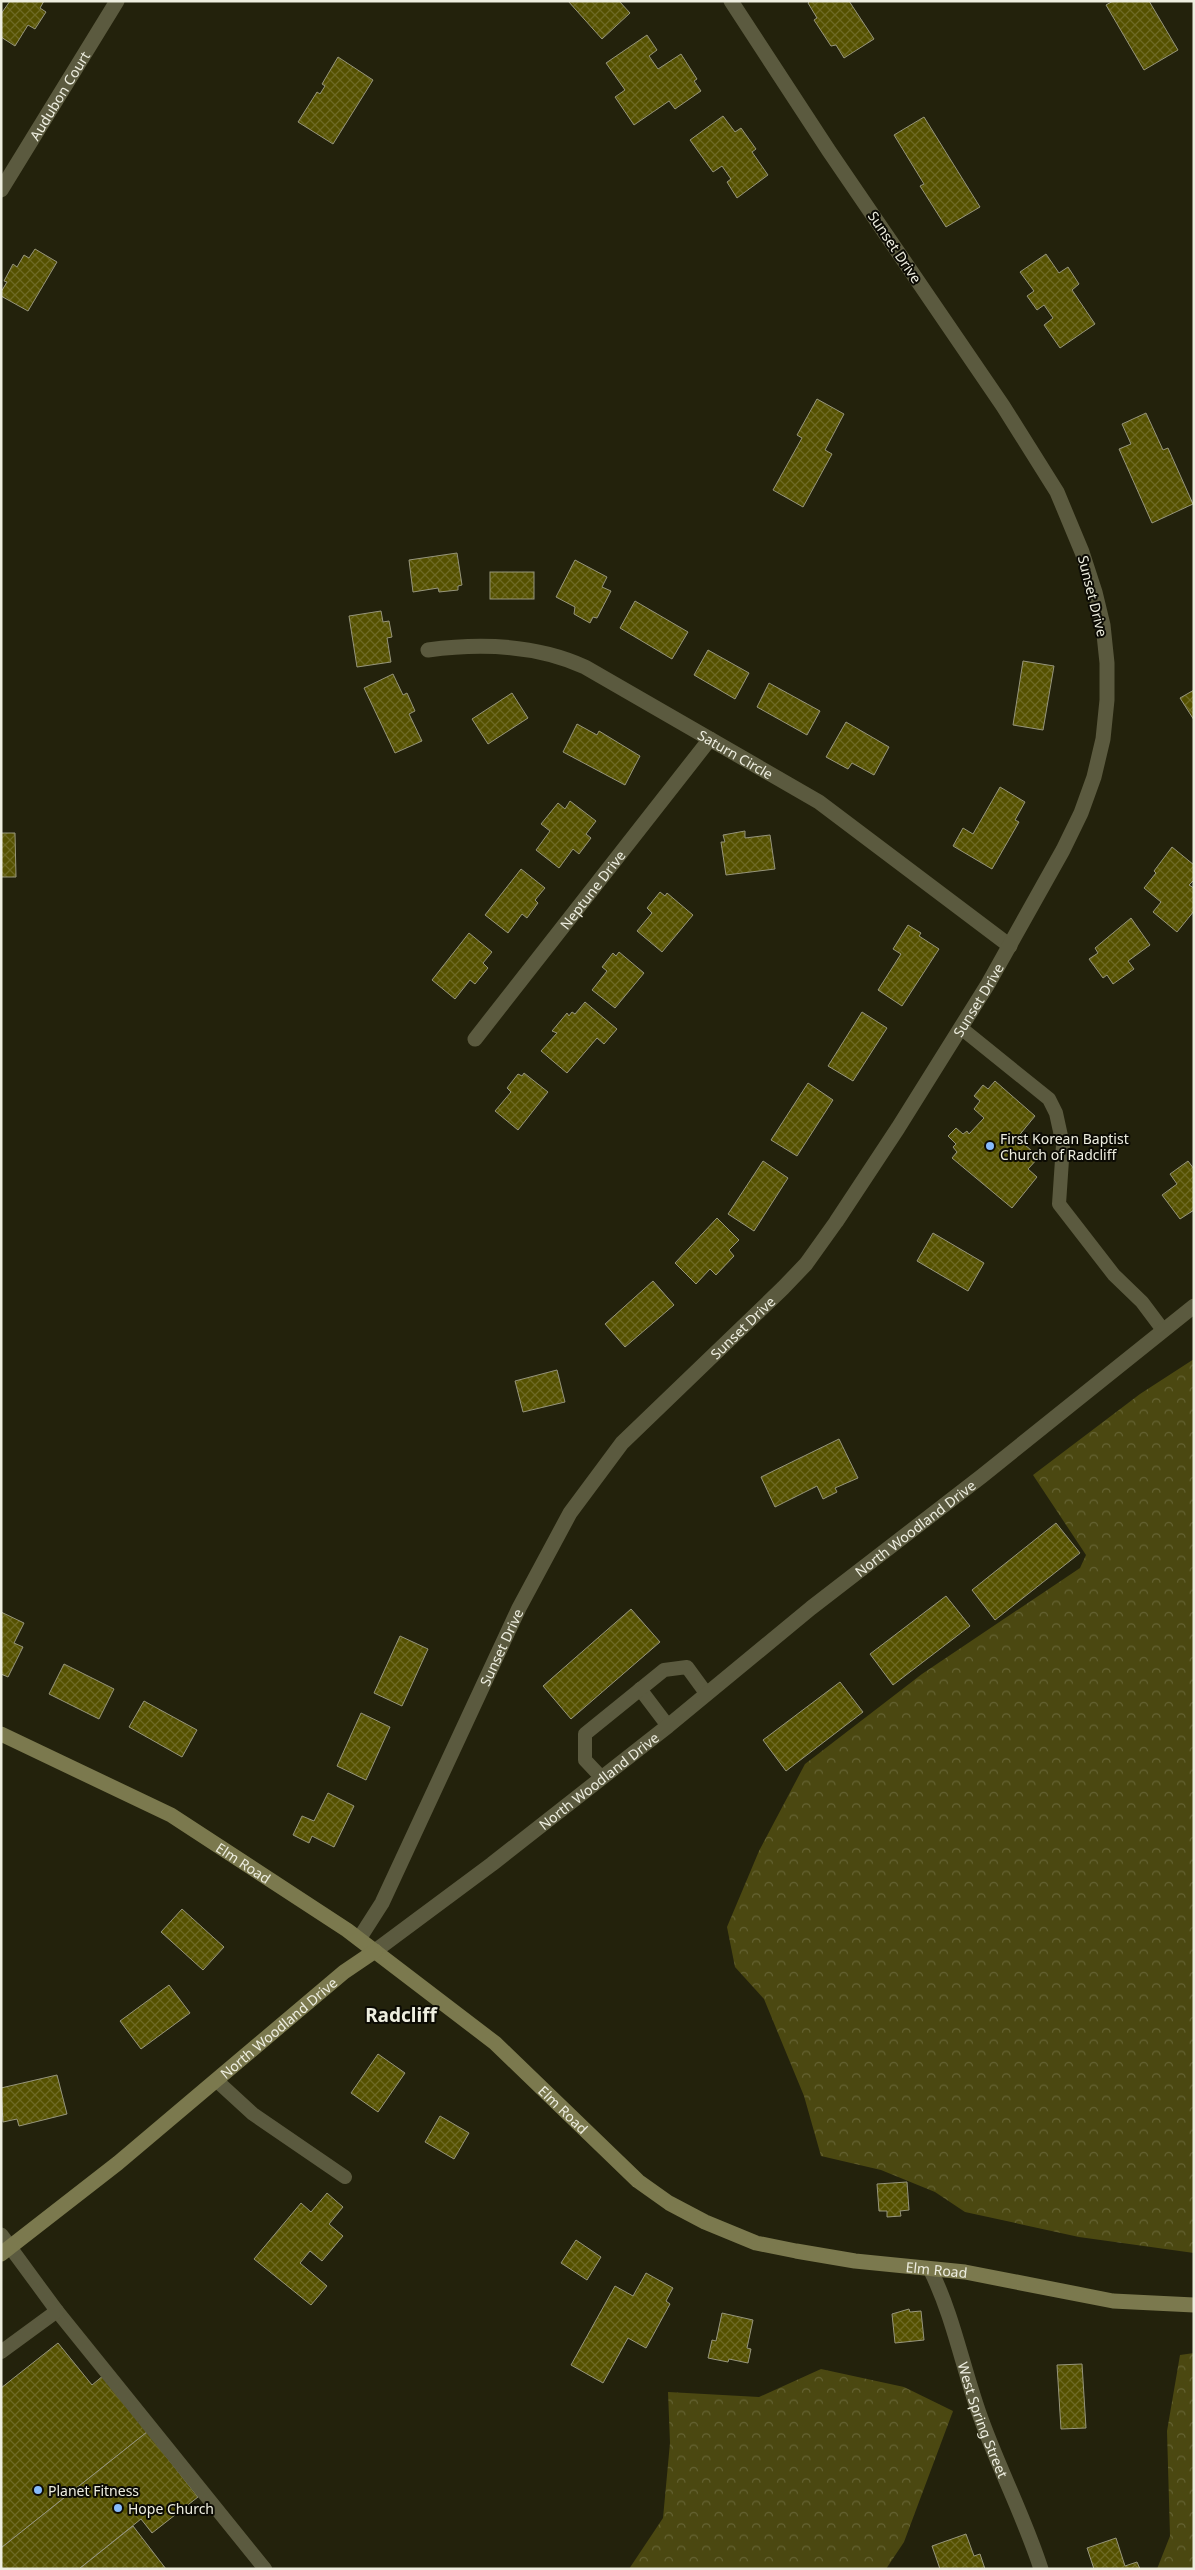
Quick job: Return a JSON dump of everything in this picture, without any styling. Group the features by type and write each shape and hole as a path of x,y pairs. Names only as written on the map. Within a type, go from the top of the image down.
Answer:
{"street":[{"name":"Audubon Court","path":"1,190 117,1"},
{"name":"Sunset Drive","path":"359,1939 382,1904 519,1608 570,1512 622,1443 806,1264 846,1207 961,1028 1010,946 1063,850 1081,813 1094,778 1103,739 1108,663 1103,626 1095,592 1082,552 1057,492 1003,406 829,151 731,1"},
{"name":"Saturn Circle","path":"428,650 453,647 546,652 566,658 604,677 819,802 1010,946"},
{"name":"Neptune Drive","path":"474,1039 710,739"},
{"name":"North Woodland Drive","path":"4,2245 118,2163 344,1972 492,1864 602,1778 668,1726 706,1693 1194,1306"},
{"name":"Elm Road","path":"1,1734 171,1815 359,1939 495,2043 638,2181 669,2203 705,2222 756,2243 855,2261 965,2272 1113,2301 1194,2305"},
{"name":"West Spring Street","path":"930,2269 945,2300 979,2412 1041,2569"}],"lane":[{"path":"961,1028 1048,1099 1056,1112 1063,1145 1059,1204 1114,1276 1142,1302 1163,1330"},
{"path":"602,1778 585,1760 584,1734 664,1670 687,1667 706,1693"},
{"path":"640,1689 668,1726"},
{"path":"217,2081 253,2114 344,2177"},
{"path":"4,2245 265,2569"},
{"path":"1,2352 57,2311"}],"green space":[{"path":"1194,1359 1194,2253 1079,2237 965,2212 935,2192 881,2170 821,2156 804,2096 764,1999 735,1967 727,1927 759,1851 805,1764 922,1674 1080,1568 1086,1555 1033,1475 1140,1394"},
{"path":"1194,2353 1194,2569 1157,2569 1170,2536 1167,2431 1180,2355"},
{"path":"821,2369 904,2387 953,2411 904,2542 886,2569 629,2569 663,2518 670,2443 668,2392 759,2397"}],"building":[{"path":"10,1 44,1 40,8 46,12 35,29 28,25 15,46 1,37 1,14"},
{"path":"568,1 619,1 630,13 602,39"},
{"path":"810,1 849,1 874,39 844,58 836,45 831,46 814,20 817,18 808,3"},
{"path":"1113,1 1149,1 1178,50 1144,70 1106,5"},
{"path":"647,35 657,50 649,56 658,69 681,54 697,79 694,81 701,91 675,109 669,101 634,125 615,97 625,90 606,63"},
{"path":"338,57 373,80 333,144 298,122 317,92 320,94 325,86 322,84"},
{"path":"723,116 735,132 741,128 756,149 752,152 768,175 737,198 727,182 731,179 722,166 713,172 690,140"},
{"path":"924,117 980,207 946,227 920,186 924,184 894,135"},
{"path":"35,249 57,262 28,311 1,296 1,292 7,282 4,281 13,264 17,267 24,255 29,258"},
{"path":"1046,254 1059,273 1068,267 1079,284 1072,290 1095,324 1060,348 1044,325 1053,318 1044,305 1037,310 1027,296 1034,291 1020,272"},
{"path":"817,399 844,414 825,450 832,454 803,507 773,490 802,438 797,435"},
{"path":"1146,413 1163,450 1168,448 1193,504 1152,523 1119,449 1131,444 1122,424"},
{"path":"457,553 462,585 458,586 458,590 439,592 438,588 413,592 409,560"},
{"path":"575,560 607,577 602,587 611,591 597,618 593,617 590,623 574,614 575,607 556,597"},
{"path":"490,572 534,572 534,599 490,599"},
{"path":"635,601 688,632 672,659 620,628"},
{"path":"381,611 383,622 389,621 392,637 387,638 391,662 357,667 349,616"},
{"path":"708,650 749,673 735,699 694,675"},
{"path":"1023,661 1054,666 1043,730 1013,725"},
{"path":"393,674 403,695 407,693 415,711 409,714 422,741 395,753 364,688"},
{"path":"769,683 820,711 807,735 757,707"},
{"path":"1194,690 1194,720 1180,698"},
{"path":"512,693 528,718 488,744 472,719"},
{"path":"846,722 889,747 874,775 852,763 848,769 826,757"},
{"path":"577,724 597,735 599,731 640,756 625,785 563,752"},
{"path":"1000,787 1025,802 1015,820 1019,822 992,869 953,846 963,828 973,834"},
{"path":"570,801 596,821 586,834 591,838 579,854 573,849 559,868 536,850 550,831 541,824 558,803 565,809"},
{"path":"745,831 745,838 770,835 775,869 726,875 721,842 725,842 723,835"},
{"path":"1,833 15,833 16,877 1,877"},
{"path":"1172,847 1194,865 1194,880 1189,885 1194,888 1194,911 1177,932 1153,912 1161,902 1144,888"},
{"path":"521,869 545,888 535,900 538,903 527,918 522,914 508,933 485,915"},
{"path":"660,892 665,896 667,893 693,915 662,952 637,931 652,913 647,908"},
{"path":"1131,918 1150,945 1128,961 1134,969 1113,984 1107,975 1103,978 1089,959 1098,953 1095,948"},
{"path":"908,925 921,933 919,936 939,949 902,1006 878,990 901,954 893,949"},
{"path":"469,933 492,952 483,963 488,968 475,984 470,980 455,999 432,980"},
{"path":"619,952 644,973 615,1008 592,990 607,971 602,967 613,953 616,956"},
{"path":"585,1002 617,1029 604,1044 597,1038 567,1073 541,1051 557,1033 552,1031 567,1013 569,1016 572,1012 575,1014"},
{"path":"862,1012 887,1028 853,1081 828,1066"},
{"path":"524,1073 548,1092 518,1130 495,1111 511,1092 507,1088 518,1074 522,1076"},
{"name":"First Korean Baptist Church of Radcliff","path":"995,1081 1035,1116 1017,1138 1039,1157 1028,1169 1037,1177 1012,1208 952,1158 957,1152 953,1147 956,1144 948,1136 956,1128 963,1134 967,1131 969,1134 984,1118 974,1109 980,1101 974,1096 983,1085 988,1089"},
{"path":"808,1083 833,1100 797,1156 771,1140"},
{"path":"763,1161 788,1178 754,1231 728,1214"},
{"path":"1188,1161 1194,1169 1194,1210 1180,1219 1162,1195 1177,1184 1170,1174"},
{"path":"717,1218 739,1240 729,1250 734,1256 716,1275 710,1269 696,1284 675,1263"},
{"path":"933,1233 984,1263 968,1291 917,1261"},
{"path":"653,1281 674,1305 625,1347 605,1324"},
{"path":"557,1370 565,1402 523,1412 515,1381"},
{"path":"839,1439 858,1478 835,1488 837,1492 823,1499 817,1486 775,1507 761,1477"},
{"path":"1056,1523 1080,1553 995,1620 972,1590"},
{"path":"946,1596 970,1626 893,1685 870,1654"},
{"path":"631,1609 660,1642 571,1719 543,1686"},
{"path":"1,1612 24,1623 14,1643 23,1647 8,1677 1,1674"},
{"path":"400,1636 428,1649 402,1706 374,1693"},
{"path":"64,1664 114,1689 99,1719 49,1694"},
{"path":"840,1682 863,1712 786,1771 763,1740"},
{"path":"144,1701 197,1730 182,1757 129,1727"},
{"path":"361,1713 390,1727 366,1780 337,1766"},
{"path":"328,1793 354,1806 334,1847 312,1836 309,1843 293,1835 302,1816 314,1821"},
{"path":"182,1909 224,1947 203,1970 161,1932"},
{"path":"169,1985 190,2013 141,2049 120,2021"},
{"path":"378,2054 405,2073 378,2112 351,2093"},
{"path":"57,2075 67,2114 19,2126 17,2119 3,2122 1,2088"},
{"path":"440,2116 469,2133 454,2159 425,2142"},
{"path":"907,2182 909,2210 900,2211 901,2216 887,2217 887,2211 879,2211 877,2184"},
{"path":"327,2193 343,2207 329,2224 343,2236 322,2261 310,2251 300,2263 327,2286 311,2305 254,2259 301,2203 311,2212"},
{"path":"576,2240 601,2257 587,2280 561,2263"},
{"path":"646,2273 673,2288 666,2301 670,2304 646,2348 628,2338 603,2383 571,2365 615,2286 633,2296"},
{"path":"909,2309 910,2312 921,2311 924,2340 895,2343 892,2314"},
{"path":"722,2313 753,2320 747,2348 751,2349 748,2363 729,2359 728,2362 708,2358 712,2340 716,2341"},
{"name":"Planet Fitness","path":"58,2343 92,2385 104,2375 147,2432 1,2548 1,2388"},
{"path":"1082,2364 1086,2428 1061,2429 1057,2365"},
{"name":"Hope Church","path":"147,2432 198,2497 152,2533 141,2519 79,2569 1,2569 1,2548"},
{"path":"133,2526 166,2569 79,2569"},
{"path":"966,2534 974,2556 980,2554 985,2569 940,2569 932,2546"},
{"path":"1116,2538 1125,2566 1137,2562 1140,2569 1094,2569 1087,2548"}],"place":[{"name":"First Korean Baptist Church of Radcliff","path":"990,1146"},
{"name":"Planet Fitness","path":"38,2490"},
{"name":"Hope Church","path":"118,2508"}],"district":[{"name":"Radcliff","path":"401,2015"}]}
